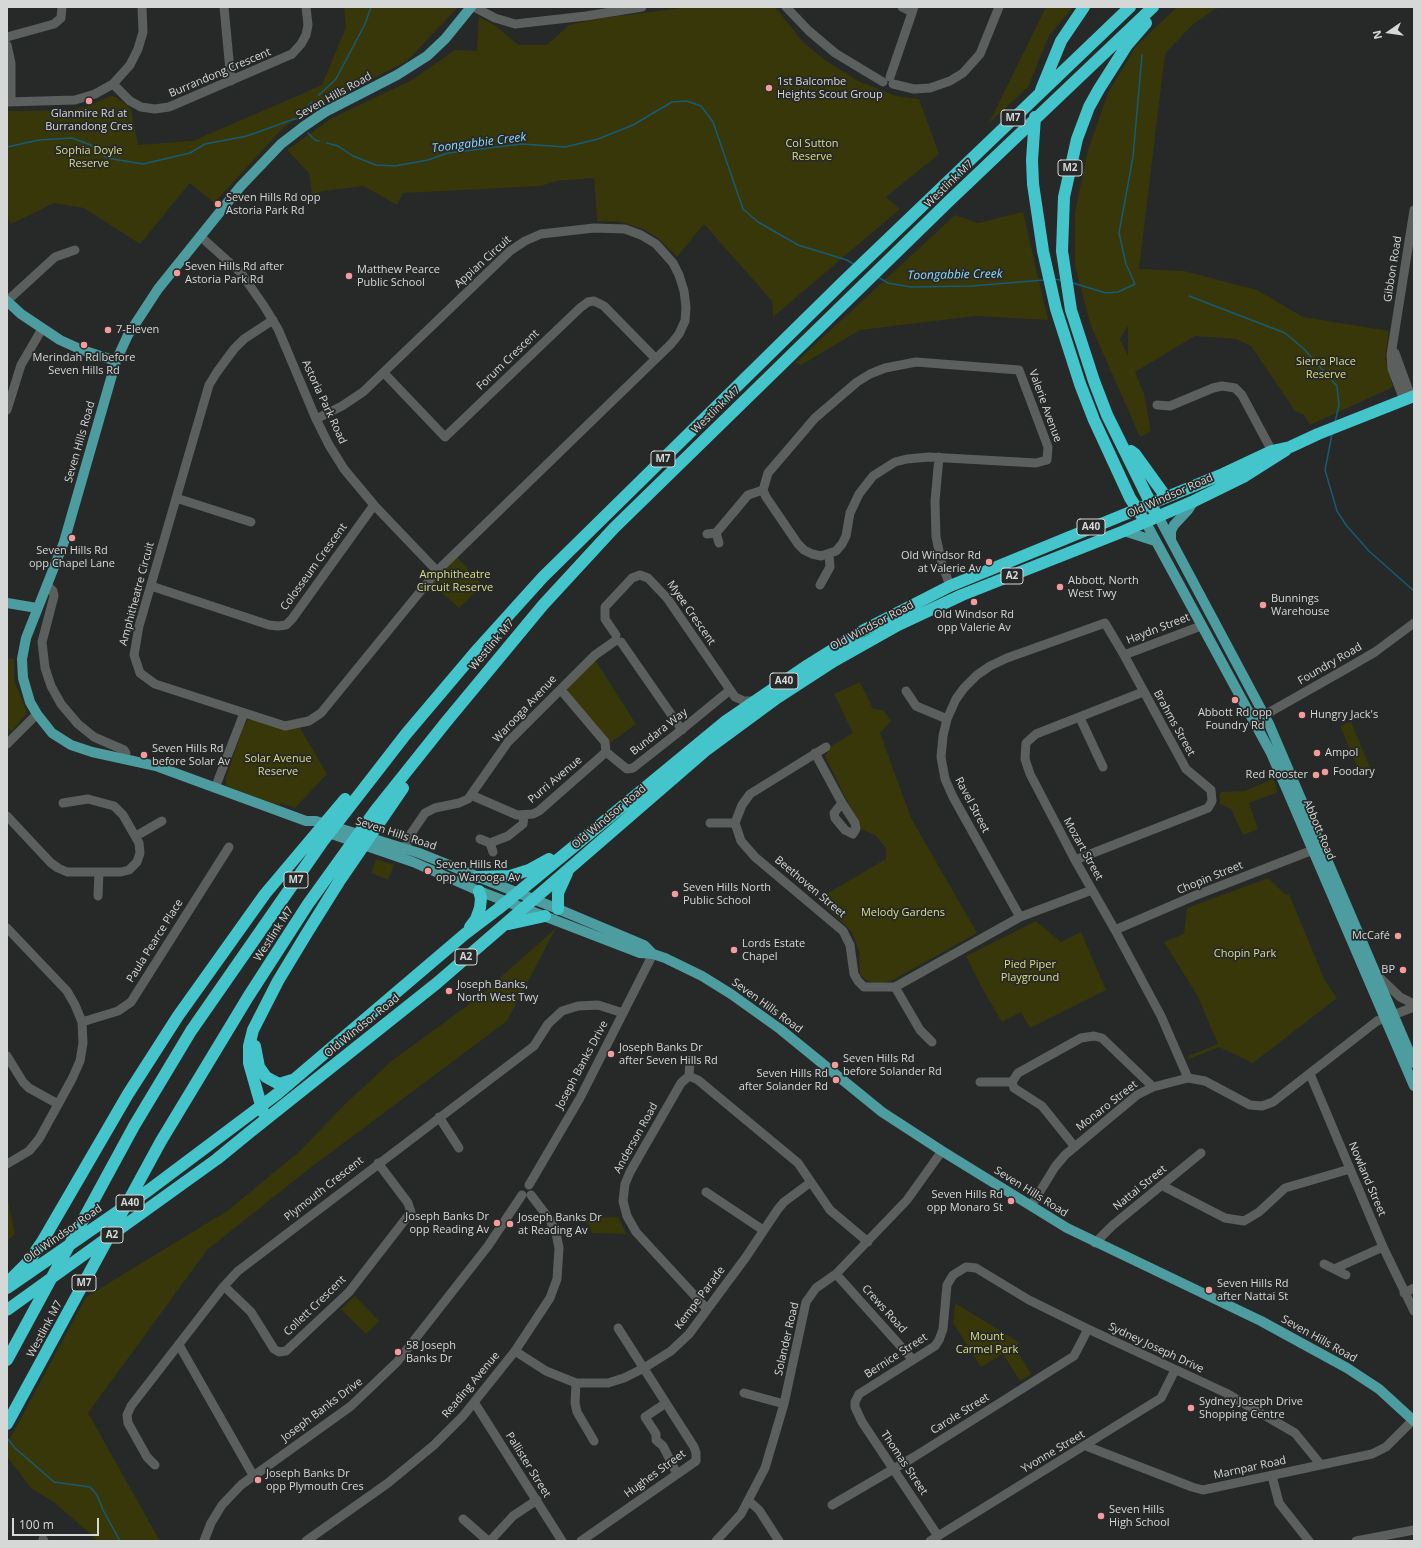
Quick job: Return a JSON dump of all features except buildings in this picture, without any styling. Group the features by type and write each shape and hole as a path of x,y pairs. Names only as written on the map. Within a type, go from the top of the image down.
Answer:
{"highway":[{"name":"Abbott Road","path":"1084,7 1061,41 1046,74 1039,97 1033,133 1033,184 1043,251 1056,309 1080,384 1094,420 1136,508 1145,521"},
{"name":"Westlink M7","path":"7,1360 134,1126 192,1031 323,841 406,734 478,649 543,577 816,308 1130,7"},
{"name":"Westlink M7","path":"7,1424 161,1142 248,997 308,904 375,811 492,664 614,528 828,319 1153,7"},
{"name":"M2","path":"1151,504 1098,391 1071,310 1062,252 1062,220 1069,170 1077,139 1089,107 1108,73 1128,45 1160,7"},
{"name":"Old Windsor Road","path":"7,1288 155,1185 262,1105 464,934 507,902 726,722 808,665 864,630 950,586 1136,508 1151,504 1272,451 1290,447 1318,434 1410,397"},
{"name":"M2","path":"1122,444 1135,454 1166,497"},
{"name":"Old Windsor Road","path":"7,1310 217,1159 437,982 706,751 777,698 834,661 898,625 957,598 1124,531 1194,501 1245,476 1280,456 1290,447"},
{"path":"1151,504 1158,516"},
{"path":"950,586 957,598"},
{"path":"7,1283 29,1260 42,1242 128,1094 171,1026 265,894 447,679 478,649"},
{"path":"250,1132 263,1116 262,1105 251,1071 249,1046 253,1030 278,981 340,880 442,732 446,722"},
{"path":"477,877 499,878 520,874 575,845"},
{"path":"558,909 560,888 571,867"},
{"path":"464,934 479,914 481,904 479,891"},
{"path":"496,932 517,921 545,916"},
{"path":"278,981 258,1028 256,1054 259,1067 266,1077 282,1084 294,1079"}],"main road":[{"name":"Seven Hills Road","path":"457,24 465,7"},
{"name":"Seven Hills Road","path":"471,7 439,46 412,66 326,112 303,127 274,151 240,187 200,236 158,289 128,335 116,361 64,542 26,638 22,659 25,688 37,714 52,733 71,745 92,752 156,766 306,821 316,821 479,891 640,953 653,954 702,976 731,994 816,1057 882,1112 942,1151 1031,1206 1095,1243 1288,1335 1367,1380 1395,1402 1414,1420"},
{"path":"7,301 42,329 82,350 116,361"},
{"path":"1171,540 1171,531 1174,524 1188,510 1194,501"},
{"name":"Abbott Road","path":"1158,516 1265,715 1376,974 1414,1086"},
{"name":"Abbott Road","path":"1145,521 1201,626 1272,753 1313,850 1389,1016 1414,1063"},
{"path":"1124,531 1155,541"},
{"path":"7,603 37,608"},
{"name":"Seven Hills Road","path":"383,849 406,850 419,853 644,945 653,954"},
{"path":"406,850 413,862"}],"street":[{"path":"7,37 54,24 61,18 62,7"},
{"path":"7,45 11,63 9,102 75,100 95,94 113,84 126,69 138,49 143,32 142,7"},
{"path":"224,7 231,81"},
{"name":"Burrandong Crescent","path":"113,84 130,101 141,107 155,109 169,107 292,54 302,44 306,35 308,25 306,7"},
{"path":"474,7 495,18 516,24 585,12 642,7"},
{"path":"786,7 809,31 835,53 889,81 914,88 930,88 943,84 963,73 980,54 999,7"},
{"path":"889,81 913,10 902,7"},
{"name":"Gibbon Road","path":"1410,397 1395,356 1395,332 1414,210"},
{"name":"Appian Circuit","path":"316,419 353,399 384,373 510,251 525,241 541,234 610,227 625,229 641,235 656,244 673,263 689,309 679,334 671,344 437,571"},
{"name":"Astoria Park Road","path":"200,236 241,273 273,320 316,419 344,470 374,505 437,571"},
{"path":"7,301 55,257 75,250"},
{"name":"Forum Crescent","path":"384,373 445,437 588,302 594,301 604,306 655,358"},
{"name":"Amphitheatre Circuit","path":"273,320 244,339 234,349 213,378 204,401 134,649 135,661 140,673 155,684 285,726 309,721 320,713 437,571"},
{"path":"7,410 21,365 42,329"},
{"name":"Valerie Avenue","path":"763,490 768,473 801,433 840,396 870,374 901,363 916,362 1019,370 1048,446 1047,460 1036,463 939,457"},
{"path":"1157,405 1170,406 1213,388 1222,386 1235,388 1242,395 1272,451"},
{"path":"718,542 712,533 748,495 763,490 769,504 798,544 812,554 829,555 836,551 842,544 846,536 853,503 865,485 874,476 885,468 907,459 939,457 935,515 936,537 942,564 950,586"},
{"path":"176,498 251,522"},
{"name":"Colosseum Crescent","path":"151,586 269,624 283,626 292,620 374,505"},
{"path":"825,582 830,567 829,555"},
{"name":"Myee Crescent","path":"682,730 617,639 605,619 605,607 632,578 640,575 648,578 667,598 732,693"},
{"path":"47,585 53,591 54,596 42,642 45,668 50,686 61,704 78,724 94,737 124,750 126,753 125,759"},
{"name":"Brahms Street","path":"1075,860 1208,808 1212,801 1211,790 1186,769 1105,623"},
{"name":"Ravel Street","path":"1020,917 945,779 941,757 943,736 947,719 956,699 964,688 977,675 990,666 1007,658 1105,623"},
{"name":"Foundry Road","path":"1254,721 1375,652 1414,623"},
{"name":"Haydn Street","path":"1124,655 1201,626"},
{"name":"Warooga Avenue","path":"471,796 508,742 595,655 617,639"},
{"name":"Bundara Way","path":"561,690 605,742 606,752 616,758 623,767 627,769 633,768 732,693"},
{"path":"906,691 916,706 947,719"},
{"name":"Mozart Street","path":"1143,692 1036,734 1026,743 1024,759 1030,774 1075,860 1115,930 1161,1016 1188,1078"},
{"path":"732,693 740,701 755,701"},
{"path":"726,722 734,708 732,693"},
{"path":"215,788 244,713"},
{"path":"7,744 37,714"},
{"path":"1080,718 1103,767"},
{"path":"710,823 735,823 742,805 750,794 826,747"},
{"name":"Purri Avenue","path":"471,796 511,813 524,816 539,810 606,752"},
{"path":"815,754 842,803"},
{"path":"406,850 430,814 440,808 464,801 471,796"},
{"path":"7,816 58,868 67,872 121,872 129,870 137,862 140,853 136,836 123,815 114,806 88,799 63,802"},
{"path":"480,839 490,843 508,836 523,824 524,816"},
{"path":"136,836 162,821"},
{"name":"Beethoven Street","path":"735,823 741,841 755,856 843,931 850,945 854,974 864,987 895,987 1020,917 1092,890"},
{"path":"490,843 493,852"},
{"name":"Paula Pearce Place","path":"82,1022 118,1011 131,1002 229,847"},
{"name":"Chopin Street","path":"1115,930 1194,896 1313,850"},
{"path":"98,896 99,872"},
{"path":"7,928 67,991 82,1022 83,1043 80,1061 39,1139 29,1151 7,1164"},
{"name":"Joseph Banks Drive","path":"204,1541 211,1523 222,1505 253,1475 351,1406 405,1353 526,1195 532,1190 529,1185 580,1098 653,954"},
{"path":"1376,974 1400,997 1414,1006"},
{"path":"895,987 920,1030 932,1042"},
{"name":"Plymouth Crescent","path":"155,1465 147,1457 128,1423 127,1415 131,1406 224,1286 238,1271 378,1163 534,1046 548,1024 562,1011 578,1006 598,1005 623,1013"},
{"name":"Monaro Street","path":"1031,1206 1055,1167 1065,1155 1137,1096 1153,1087 1188,1078 1205,1081 1250,1105 1262,1106 1273,1102 1375,1022 1414,1006"},
{"path":"1012,1082 1018,1073 1033,1064 1081,1038 1094,1036 1102,1038 1153,1087"},
{"path":"7,1056 23,1082 29,1088 58,1104"},
{"path":"690,1060 689,1076 698,1080 791,1157 803,1170 816,1192 830,1210 868,1242"},
{"name":"Nowland Street","path":"1310,1074 1383,1247 1414,1311"},
{"name":"Anderson Road","path":"689,1076 681,1083 630,1172 625,1184 623,1201 627,1216 634,1228 706,1309"},
{"path":"980,1082 1012,1082"},
{"path":"1012,1082 1014,1088 1018,1092 1042,1106 1075,1147"},
{"path":"439,1117 459,1148"},
{"name":"Solander Road","path":"716,1541 732,1526 749,1501 765,1468 784,1404 806,1302 816,1288 836,1274 907,1200 942,1151"},
{"name":"Nattai Street","path":"1095,1243 1113,1225 1163,1186 1201,1153"},
{"name":"Collett Crescent","path":"224,1286 251,1312 274,1349 279,1352 286,1351 349,1292 411,1212 408,1203 378,1163"},
{"path":"1163,1186 1225,1218 1244,1220 1259,1212 1285,1188 1350,1169"},
{"name":"Kempe Parade","path":"515,1351 546,1371 576,1383 608,1382 624,1378 644,1368 671,1351 689,1334 706,1309 746,1257 763,1230 784,1202 811,1182"},
{"path":"706,1192 763,1230"},
{"name":"Reading Avenue","path":"306,1541 388,1484 434,1445 474,1402 515,1351 550,1298 558,1279 559,1248 556,1233 542,1208 526,1195"},
{"path":"1334,1269 1383,1247"},
{"path":"1324,1264 1346,1274"},
{"name":"Sydney Joseph Drive","path":"971,1267 976,1268 1029,1300 1226,1393 1295,1433 1321,1465"},
{"name":"Bernice Street","path":"855,1402 859,1394 935,1346 943,1329 947,1285 957,1271 971,1267"},
{"name":"Crews Road","path":"836,1274 913,1360"},
{"path":"1404,1293 1414,1288"},
{"name":"Hughes Street","path":"581,1541 696,1461 696,1453 618,1328"},
{"name":"Carole Street","path":"832,1505 893,1469 1074,1356 1088,1329"},
{"path":"179,1345 253,1475"},
{"name":"Yvonne Street","path":"934,1538 1162,1398 1175,1370"},
{"path":"576,1383 575,1403 577,1412 594,1441"},
{"path":"744,1393 784,1404"},
{"name":"Pallister Street","path":"474,1402 562,1541"},
{"name":"Thomas Street","path":"855,1402 855,1407 860,1418 893,1469 934,1538"},
{"path":"666,1403 645,1417 656,1434 656,1440 663,1446 677,1474"},
{"name":"Marnpar Road","path":"1086,1446 1192,1488 1203,1490 1376,1452 1386,1447 1414,1420"},
{"path":"1272,1476 1279,1502 1309,1541"},
{"path":"463,1519 489,1541 513,1516 537,1500"},
{"path":"749,1501 759,1510 779,1541"},
{"path":"1356,1541 1414,1530"}],"green space":[{"name":"Sophia Doyle Reserve","path":"344,7 458,7 407,61 304,113 281,130 214,203 190,183 140,244 84,208 54,203 11,224 7,216 7,111 71,110 89,106 110,96 116,97 131,109 138,145 193,141 322,85 346,27"},
{"name":"Col Sutton Reserve","path":"689,7 775,7 803,42 825,60 858,81 896,96 919,99 939,154 886,197 900,209 773,317 772,301 704,224 677,257 658,238 643,229 621,222 597,221 594,178 556,181 541,186 403,193 397,205 364,186 323,191 312,195 309,173 287,150 332,118 412,80 455,50 477,51 479,17 496,26 518,45 547,45 569,25 603,18"},
{"path":"1046,7 1073,7 1049,36 1028,87 989,123"},
{"name":"Sierra Place Reserve","path":"1177,7 1226,7 1215,9 1191,26 1165,54 1139,269 1184,271 1257,290 1303,317 1389,331 1385,358 1393,387 1310,425 1304,415 1295,411 1251,346 1236,339 1195,336 1135,372 1144,394 1151,431 1140,437 1091,326 1075,266 1075,212 1088,150 1108,93 1136,46","holes":["1128,326 1128,356 1120,339"]},
{"path":"1023,212 1048,320 976,316 860,330 801,365 795,363 955,215 978,223"},
{"name":"Amphitheatre Circuit Reserve","path":"456,556 483,585 459,608 430,583"},
{"path":"7,659 14,659 14,680 26,710 26,714 12,731 7,728"},
{"path":"595,660 636,724 610,743 568,696 568,687"},
{"name":"Melody Gardens","path":"860,682 873,709 883,710 891,721 880,733 911,818 977,933 893,980 879,984 867,981 860,974 859,951 852,932 818,899 886,859 886,848 875,835 861,829 825,756 831,746 853,733 834,694"},
{"name":"Solar Avenue Reserve","path":"253,719 290,729 300,728 327,774 295,808 281,803 280,806 226,785 226,777 244,725 248,720"},
{"path":"1351,722 1371,770 1354,777 1351,768 1357,766 1340,726"},
{"path":"1273,779 1278,792 1249,803 1258,829 1243,835 1231,809 1220,804 1220,792 1244,791"},
{"path":"376,859 394,865 388,880 371,873"},
{"name":"Chopin Park","path":"1268,878 1286,895 1289,894 1325,981 1337,998 1253,1063 1219,1047 1189,1059 1188,1056 1218,1044 1197,995 1164,942 1184,934 1187,908"},
{"name":"Pied Piper Playground","path":"1036,921 1061,942 1081,932 1106,990 1030,1028 1021,1012 1002,1022 966,956"},
{"path":"556,928 507,1021 310,1168 207,1250 88,1413 160,1541 98,1541 54,1502 32,1489 7,1457 7,1444 86,1297 227,1211 299,1152 345,1104 393,1060 475,1000"},
{"path":"7,1197 15,1234 7,1241"},
{"path":"618,1217 627,1234 592,1233 586,1218"},
{"path":"355,1296 379,1321 366,1334 341,1309"},
{"name":"Mount Carmel Park","path":"955,1303 1020,1343 1015,1347 1031,1374 1020,1381 1003,1354 981,1367 953,1323"}],"waterway":[{"name":"Toongabbie Creek","path":"319,95 336,79 365,24 371,7"},
{"path":"1073,283 1106,293 1118,292 1135,284 1126,264 1119,233 1133,157 1142,55"},
{"name":"Toongabbie Creek","path":"327,143 338,146 353,156 376,165 395,166 428,160 448,153 522,144 565,147 598,139 633,125 672,102 687,101 701,106 713,122 743,209 758,222 798,245 847,260 855,265"},
{"name":"Toongabbie Creek","path":"301,119 300,115 312,102"},
{"path":"7,147 39,140 72,138 91,145 107,158 143,164 190,153 205,144 247,136 294,119 301,119"},
{"name":"Toongabbie Creek","path":"308,133 315,140 319,141"},
{"name":"Toongabbie Creek","path":"878,277 888,283 911,287 971,286 1044,280"},
{"name":"Toongabbie Creek","path":"1053,279 1061,280"},
{"name":"Toongabbie Creek","path":"1189,296 1285,333 1305,350 1337,386 1339,405 1335,422"},
{"name":"Toongabbie Creek","path":"1332,434 1325,470 1337,511 1346,525 1369,551 1414,591"},
{"path":"7,1438 15,1448 54,1482 90,1487 97,1495 103,1510 120,1541"}],"place":[{"name":"1st Balcombe Heights Scout Group","path":"769,88"},
{"name":"Glanmire Rd at Burrandong Cres","path":"89,101"},
{"name":"Seven Hills Rd opp Astoria Park Rd","path":"218,204"},
{"name":"Seven Hills Rd after Astoria Park Rd","path":"177,273"},
{"name":"Matthew Pearce Public School","path":"349,276"},
{"name":"7-Eleven","path":"108,330"},
{"name":"Merindah Rd before Seven Hills Rd","path":"84,345"},
{"name":"Seven Hills Rd opp Chapel Lane","path":"72,538"},
{"name":"Old Windsor Rd at Valerie Av","path":"989,562"},
{"name":"Abbott, North West Twy","path":"1060,587"},
{"name":"Old Windsor Rd opp Valerie Av","path":"974,602"},
{"name":"Bunnings Warehouse","path":"1263,605"},
{"name":"Abbott Rd opp Foundry Rd","path":"1235,700"},
{"name":"Hungry Jack's","path":"1302,715"},
{"name":"Ampol","path":"1317,753"},
{"name":"Seven Hills Rd before Solar Av","path":"144,755"},
{"name":"Foodary","path":"1325,772"},
{"name":"Red Rooster","path":"1316,775"},
{"name":"Seven Hills Rd opp Warooga Av","path":"428,871"},
{"name":"Seven Hills North Public School","path":"675,894"},
{"name":"McCafé","path":"1398,936"},
{"name":"Lords Estate Chapel","path":"734,950"},
{"name":"BP","path":"1403,970"},
{"name":"Joseph Banks, North West Twy","path":"449,991"},
{"name":"Joseph Banks Dr after Seven Hills Rd","path":"611,1054"},
{"name":"Seven Hills Rd before Solander Rd","path":"835,1065"},
{"name":"Seven Hills Rd after Solander Rd","path":"836,1080"},
{"name":"Seven Hills Rd opp Monaro St","path":"1011,1201"},
{"name":"Joseph Banks Dr opp Reading Av","path":"497,1223"},
{"name":"Joseph Banks Dr at Reading Av","path":"510,1224"},
{"name":"Seven Hills Rd after Nattai St","path":"1209,1290"},
{"name":"58 Joseph Banks Dr","path":"398,1352"},
{"name":"Sydney Joseph Drive Shopping Centre","path":"1191,1408"},
{"name":"Joseph Banks Dr opp Plymouth Cres","path":"258,1480"},
{"name":"Seven Hills High School","path":"1101,1516"}]}
